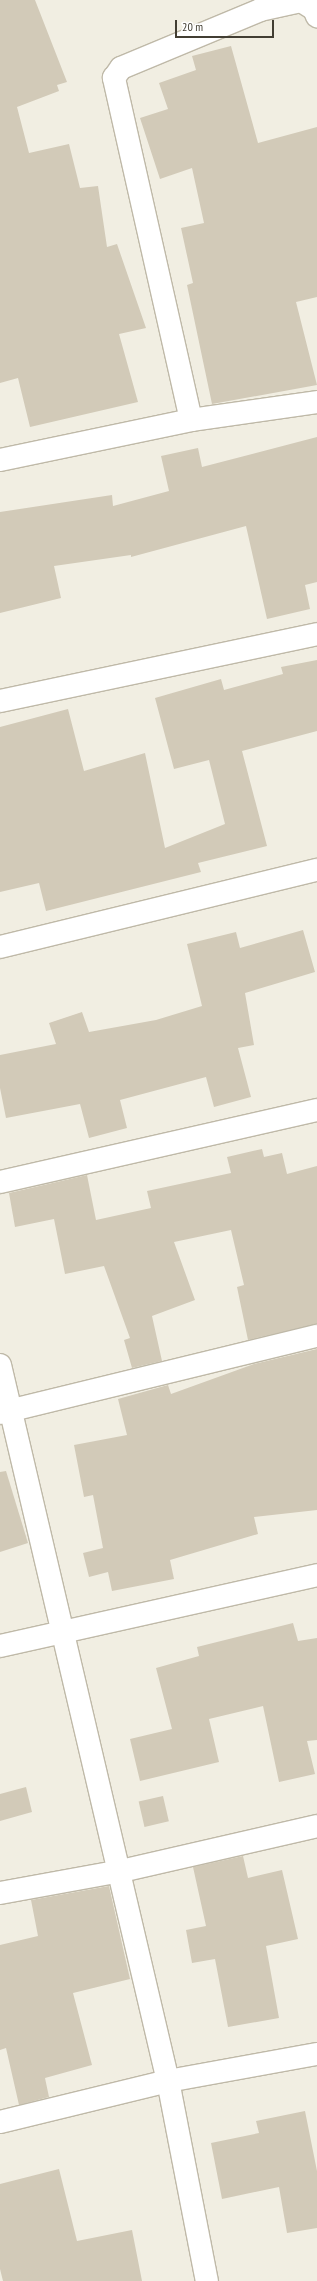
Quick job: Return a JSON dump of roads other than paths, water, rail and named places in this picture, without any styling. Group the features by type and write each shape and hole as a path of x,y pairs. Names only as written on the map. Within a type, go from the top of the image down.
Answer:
{"street":[{"path":"191,420 114,78 121,68 260,10 301,1 314,9 317,16"},
{"path":"0,460 191,420 317,402"},
{"path":"0,701 317,634"},
{"path":"0,947 317,870"},
{"path":"0,1182 317,1110"},
{"path":"5,1412 317,1336"},
{"path":"0,1365 5,1412 121,1871 168,2081 207,2281"},
{"path":"0,1646 317,1575"},
{"path":"0,1893 121,1871 317,1826"},
{"path":"0,2122 168,2081 317,2054"}]}
